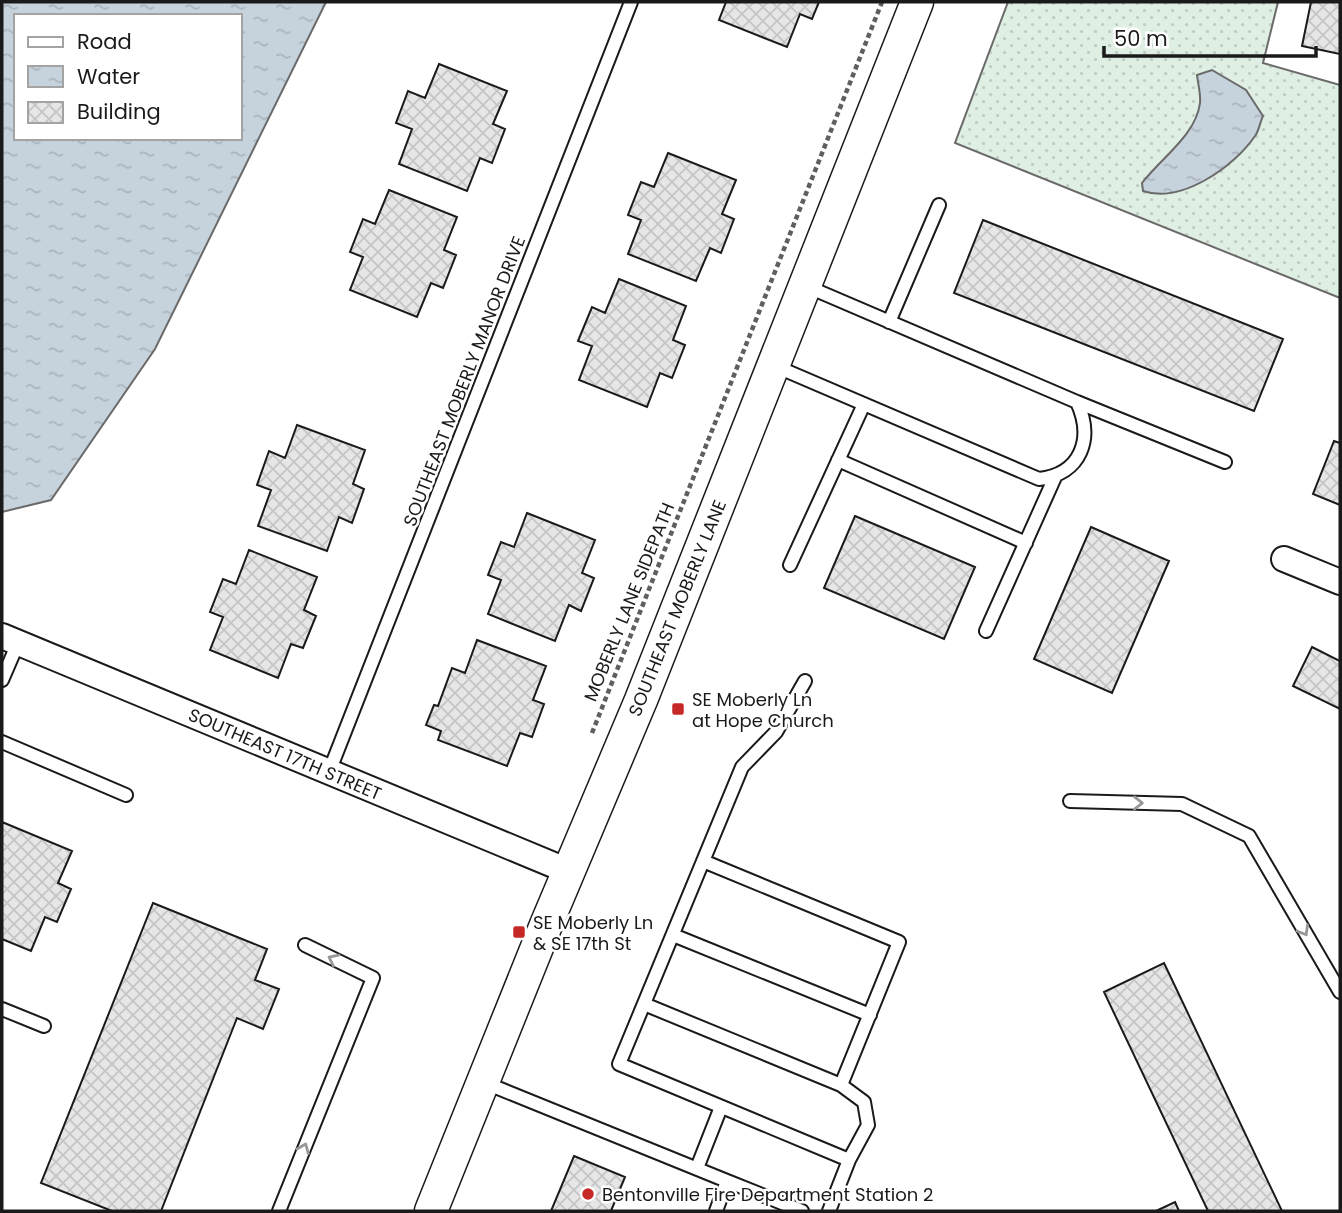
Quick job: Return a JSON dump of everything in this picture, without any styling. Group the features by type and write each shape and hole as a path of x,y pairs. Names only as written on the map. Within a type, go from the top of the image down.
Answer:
{"street":[{"name":"SOUTHEAST MOBERLY LANE","path":"431,1211 568,871 641,700 917,2"},
{"path":"1284,559 1340,582"},
{"name":"SOUTHEAST 17TH STREET","path":"10,640 568,871"}],"lane":[{"name":"SOUTHEAST MOBERLY MANOR DRIVE","path":"329,772 631,2"},
{"path":"890,322 939,205"},
{"path":"806,286 1225,462"},
{"path":"775,366 1039,479 1055,477 1069,470 1084,440 1085,419 1077,402"},
{"path":"790,565 864,404"},
{"path":"838,460 1026,543"},
{"path":"986,631 1055,477"},
{"path":"2,680 10,640"},
{"path":"805,681 776,732 742,767 619,1064 849,1160"},
{"path":"2,742 126,795"},
{"path":"1070,801 1182,804 1249,836 1340,992"},
{"path":"703,861 900,942 841,1085"},
{"path":"673,936 870,1015"},
{"path":"279,1211 373,978 305,945"},
{"path":"644,1004 841,1085 864,1102 868,1125 849,1160 829,1211"},
{"path":"2,1009 44,1026"},
{"path":"483,1082 802,1211"},
{"path":"697,1168 721,1107"},
{"path":"716,1211 727,1181"}],"path":[{"name":"MOBERLY LANE SIDEPATH","path":"590,736 882,2"}],"green space":[{"path":"1008,2 1278,2 1263,63 1340,85 1340,298 955,143"}],"water":[{"path":"2,2 326,2 155,349 51,500 2,512"},
{"path":"1212,70 1246,90 1263,116 1256,134 1234,160 1205,180 1174,192 1158,194 1143,191 1142,183 1185,136 1197,115 1200,100 1197,75"}],"building":[{"path":"726,2 819,2 812,19 800,14 787,47 719,20"},
{"path":"1311,2 1340,2 1340,54 1302,46"},
{"path":"439,64 507,91 493,124 505,129 492,163 480,158 467,191 399,164 412,129 396,123 408,91 425,98"},
{"path":"668,153 736,180 722,214 734,219 721,253 710,248 696,281 628,254 641,220 628,215 641,182 654,187"},
{"path":"389,190 457,217 444,250 456,255 443,288 431,283 417,317 350,290 363,257 350,252 363,219 375,224"},
{"path":"983,220 1283,339 1254,411 954,293"},
{"path":"619,279 686,306 673,340 685,345 672,378 660,373 647,407 579,380 592,346 578,341 592,307 605,313"},
{"path":"297,425 365,450 353,484 364,489 352,523 339,517 327,551 258,526 271,490 257,485 269,451 285,458"},
{"path":"1334,441 1340,443 1340,505 1313,494"},
{"path":"527,513 595,540 582,573 594,578 581,611 569,605 555,641 488,614 501,580 488,575 501,542 514,547"},
{"path":"855,516 975,567 944,639 824,588"},
{"path":"1091,527 1169,561 1112,693 1034,659"},
{"path":"249,550 317,577 304,610 316,616 303,648 291,644 278,678 210,650 223,617 210,612 223,579 236,584"},
{"path":"477,640 546,666 533,700 544,704 532,737 520,733 507,766 438,740 441,731 426,725 434,705 438,706 452,668 465,673"},
{"path":"1312,647 1340,661 1340,709 1293,686"},
{"path":"2,822 72,851 58,883 71,889 57,922 45,917 31,951 2,939"},
{"path":"153,903 267,949 255,980 279,989 263,1029 237,1018 161,1211 112,1211 41,1183"},
{"path":"1164,963 1282,1211 1208,1211 1104,992"},
{"name":"Bentonville Fire Department Station 2","path":"574,1156 625,1177 611,1211 551,1211"},
{"path":"1175,1202 1179,1211 1156,1211"}],"place":[{"name":"SE Moberly Ln at Hope Church","path":"678,709"},
{"name":"SE Moberly Ln & SE 17th St","path":"519,932"},
{"name":"Bentonville Fire Department Station 2","path":"588,1194"}]}
